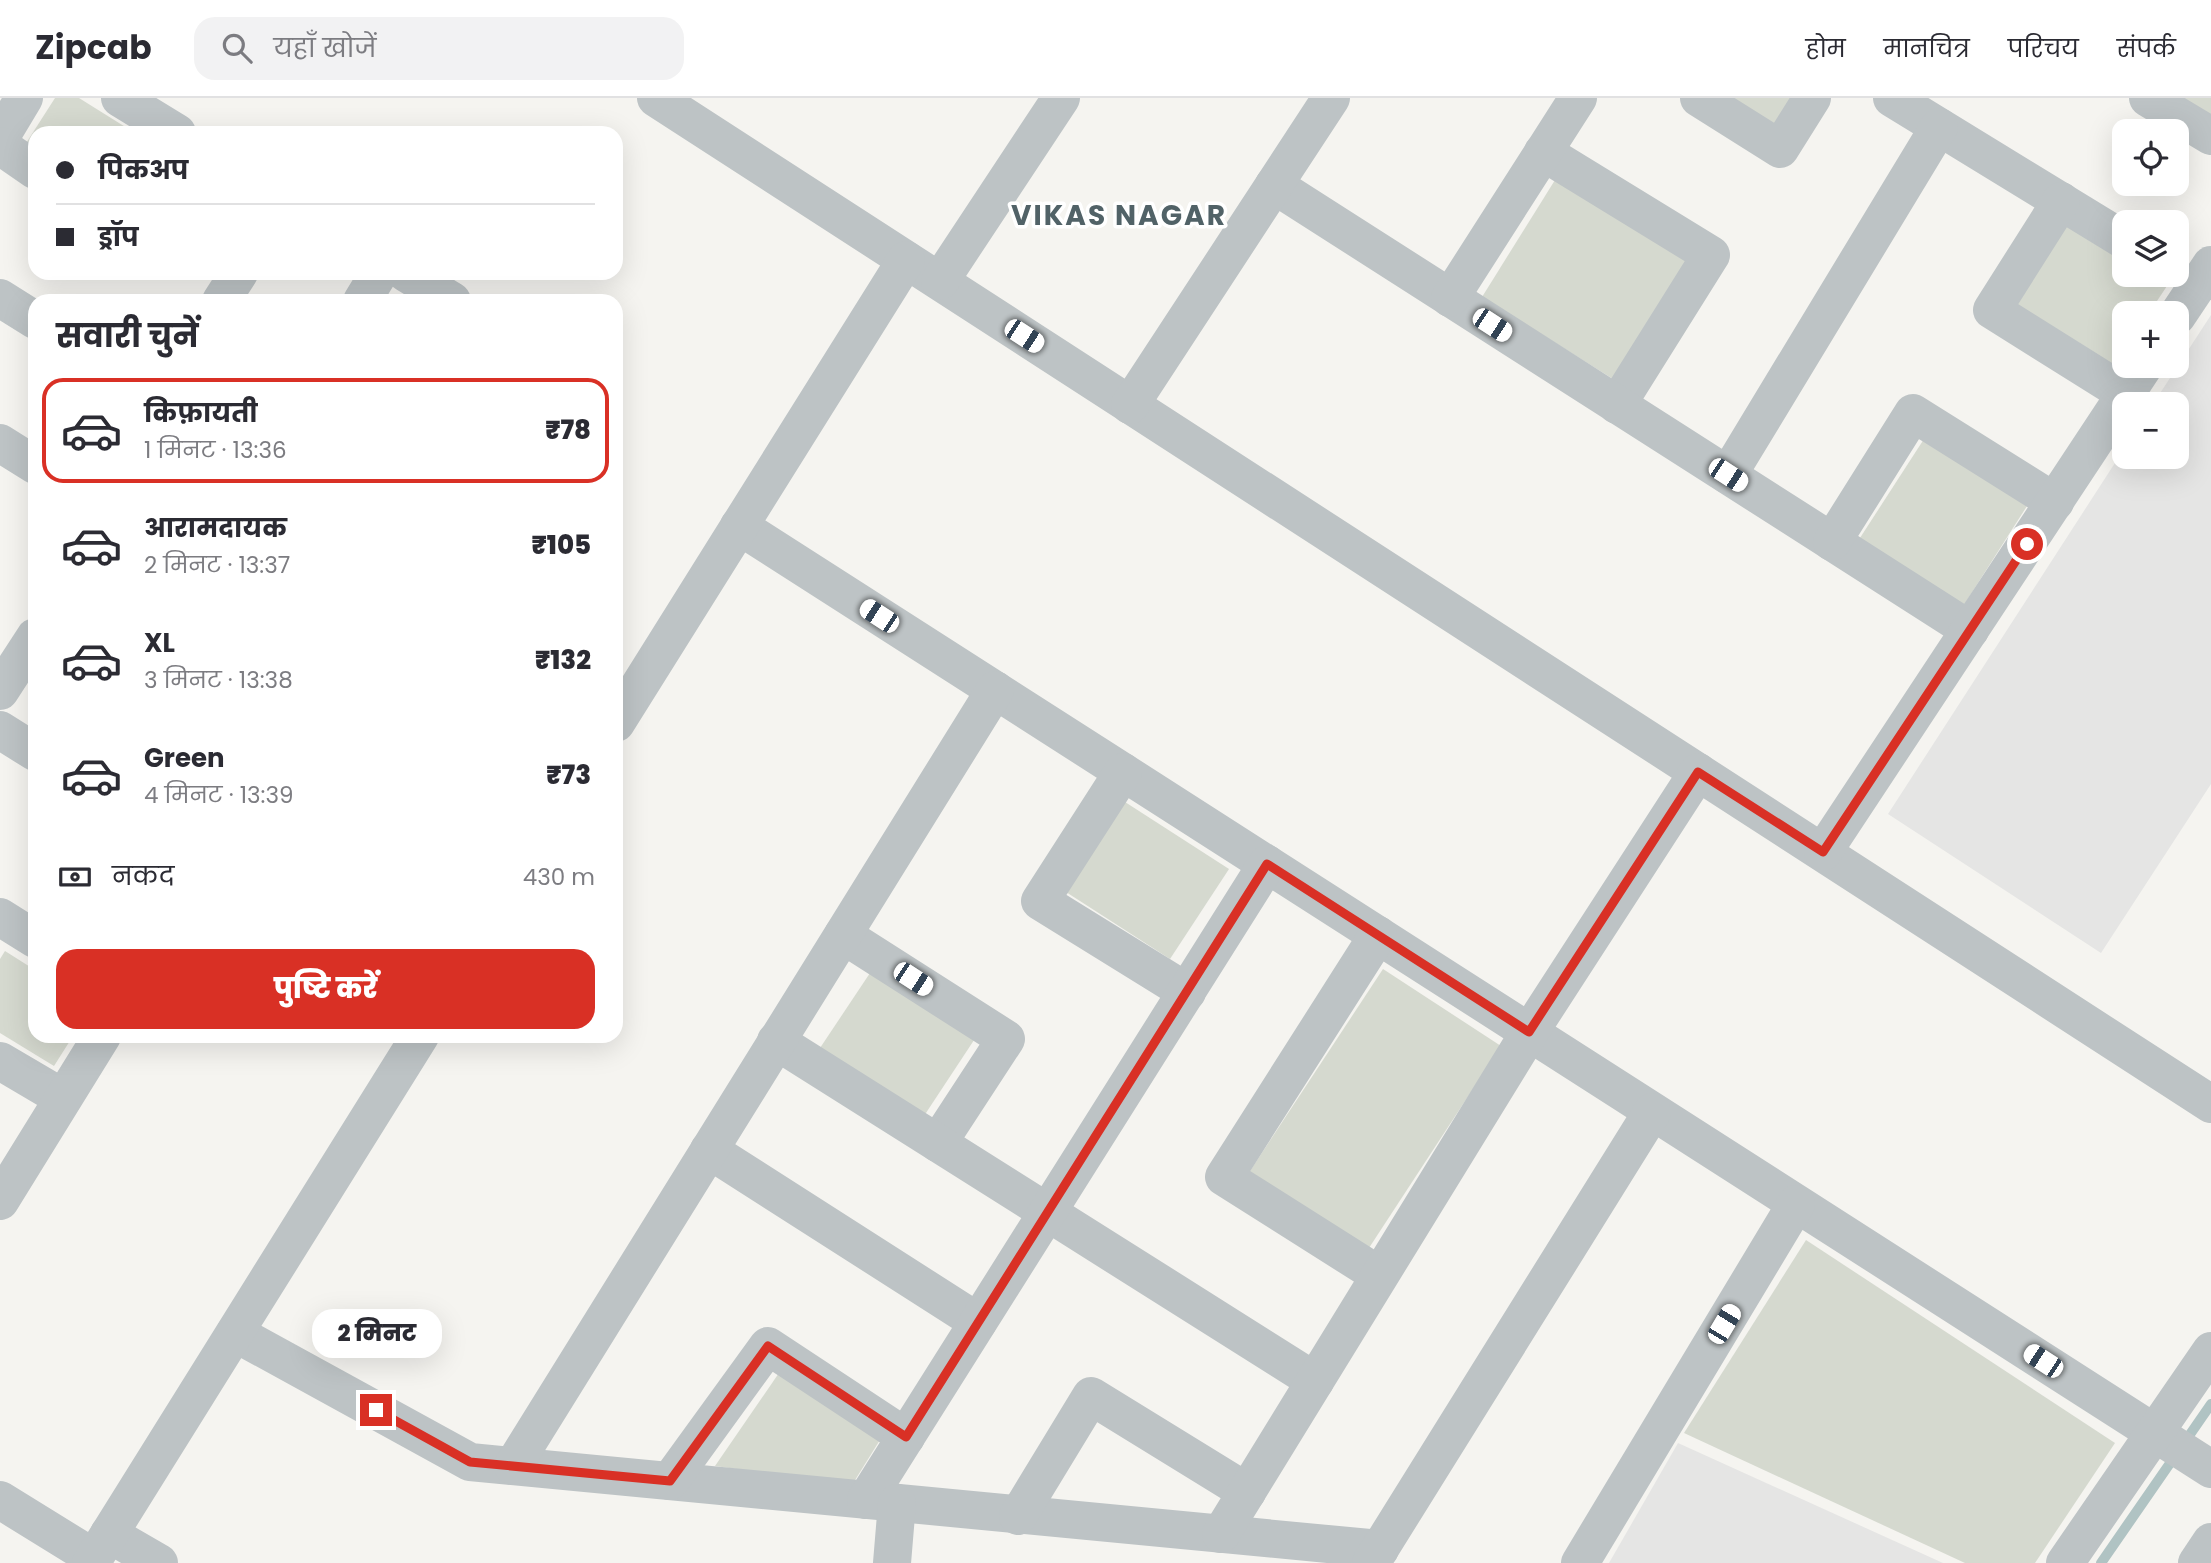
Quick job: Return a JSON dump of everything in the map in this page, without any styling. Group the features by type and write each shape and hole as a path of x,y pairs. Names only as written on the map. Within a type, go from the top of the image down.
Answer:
{"street":[{"path":"0,138 24,98"},
{"path":"120,98 166,126"},
{"path":"656,98 2211,1104"},
{"path":"940,281 1061,98"},
{"path":"1130,405 1331,98"},
{"path":"1450,298 1578,98"},
{"path":"1699,98 1780,149 1812,98"},
{"path":"1892,98 2112,233"},
{"path":"2148,98 2211,136"},
{"path":"1728,475 1938,127"},
{"path":"0,146 28,165"},
{"path":"1543,152 1711,255 1617,405"},
{"path":"1274,185 1970,630"},
{"path":"1823,852 2135,380 1992,310 2061,201"},
{"path":"623,712 906,260"},
{"path":"2183,301 2195,274"},
{"path":"418,280 441,294"},
{"path":"0,298 28,316"},
{"path":"1832,542 1913,413 2055,502"},
{"path":"0,443 28,461"},
{"path":"739,526 2182,1450"},
{"path":"0,691 28,649"},
{"path":"513,1466 995,690"},
{"path":"0,730 28,748"},
{"path":"1123,772 1040,901 1186,992"},
{"path":"1221,1534 1529,1032 1698,772"},
{"path":"892,1563 882,1502 906,1437 1267,864"},
{"path":"0,917 28,935"},
{"path":"843,935 1006,1040 939,1143"},
{"path":"1378,935 1224,1177 1379,1275"},
{"path":"776,1041 1315,1381"},
{"path":"0,1201 98,1043"},
{"path":"98,1552 416,1043"},
{"path":"0,1061 63,1098"},
{"path":"235,1333 470,1462 1221,1534 1376,1556 1652,1112"},
{"path":"709,1150 978,1322"},
{"path":"1580,1563 1796,1204"},
{"path":"670,1481 768,1346 906,1437"},
{"path":"2065,1563 2182,1450 2211,1351"},
{"path":"1018,1516 1091,1396 1247,1492"},
{"path":"0,1500 98,1552 159,1563"},
{"path":"2197,1563 2211,1542"}],"shaded area":[{"path":"55,98 79,98 124,126 37,126"},
{"path":"1724,98 1792,98 1773,129"},
{"path":"2180,98 2211,98 2211,117"},
{"path":"1555,180 1687,261 1613,379 1482,297"},
{"path":"2066,221 2112,251 2112,287 2166,287 2157,301 2112,301 2112,368 2012,305"},
{"path":"2211,315 2211,784 2101,953 1888,814 2112,468 2189,469 2189,392 2161,392 2170,378 2189,378 2189,349"},
{"path":"1924,439 2027,506 1962,608 1858,541"},
{"path":"1125,802 1229,869 1170,959 1066,892"},
{"path":"5,951 28,966 28,1043 69,1043 54,1066 0,1033 0,959"},
{"path":"876,964 980,1031 920,1122 816,1054"},
{"path":"1383,969 1501,1046 1367,1251 1248,1174"},
{"path":"1806,1240 2115,1443 2035,1563 1965,1563 1684,1433"},
{"path":"781,1370 883,1435 852,1485 715,1466"},
{"path":"1678,1443 1943,1563 1609,1563"}],"waterway":[{"path":"2101,1563 2211,1404"}],"district":[{"name":"VIKAS NAGAR","path":"1119,215"}],"route":[{"path":"376,1410 470,1462 670,1481 768,1346 906,1437 1267,864 1529,1032 1698,772 1823,852 2027,544"}]}
